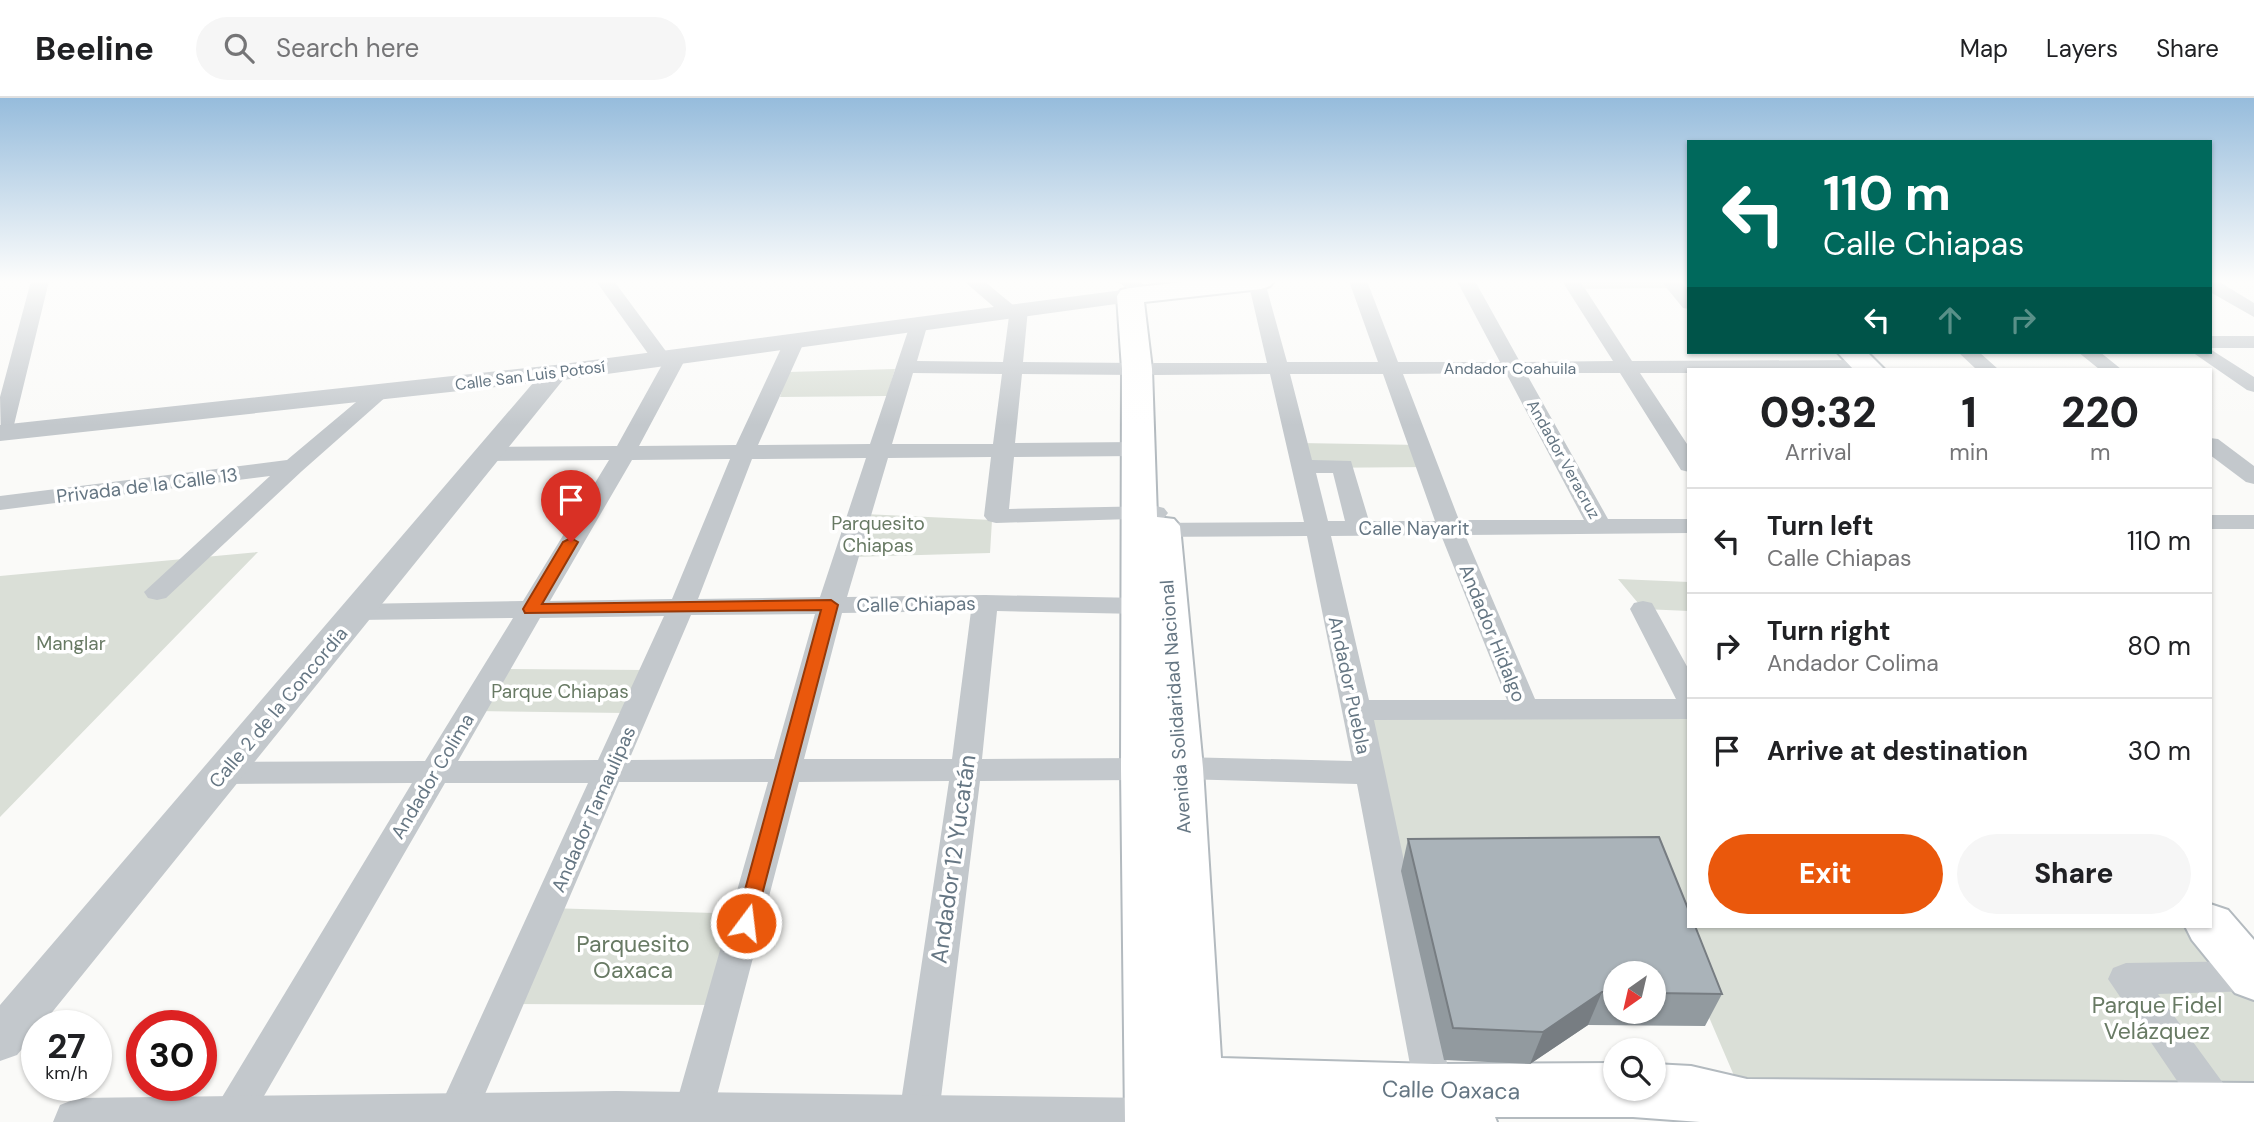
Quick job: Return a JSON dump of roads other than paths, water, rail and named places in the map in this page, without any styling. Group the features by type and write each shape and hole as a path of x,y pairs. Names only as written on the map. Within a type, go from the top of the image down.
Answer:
{"main road":[{"name":"Avenida Solidaridad Nacional","path":"1139,329 1145,369 1175,1109"},
{"name":"Avenida Solidaridad Nacional","path":"1145,369 1138,449 1150,522 1140,606 1162,769"},
{"path":"2212,927 2254,976"},
{"name":"Calle Oaxaca","path":"1175,1109 1426,1114 1689,1109 2237,1110"}],"street":[{"path":"1,433 28,329"},
{"path":"645,329 669,357"},
{"name":"Calle San Luis Potosí","path":"1,433 555,373 877,329"},
{"path":"677,1118 787,771 831,605 917,329"},
{"path":"1003,450 1013,368 1014,329"},
{"name":"Andador Puebla","path":"1269,329 1317,529 1369,773 1426,1114"},
{"name":"Andador Hidalgo","path":"1376,329 1450,528 1525,709"},
{"name":"Andador Veracruz","path":"1492,329 1600,527"},
{"path":"1601,329 1687,462"},
{"name":"Andador Tamaulipas","path":"454,1120 610,772 682,606 744,451 795,340"},
{"path":"2212,342 2254,342"},
{"path":"1970,354 1987,368"},
{"path":"2091,354 2110,368"},
{"path":"2205,354 2254,386"},
{"name":"Andador Colima","path":"228,1120 624,454 669,357"},
{"name":"Andador Coahuila","path":"905,367 1626,368 1737,363 1862,362"},
{"name":"Calle 2 de la Concordia","path":"0,1040 555,373"},
{"path":"157,592 294,466 381,391"},
{"path":"2212,446 2254,477"},
{"path":"488,454 1138,449"},
{"name":"Calle Nayarit","path":"1003,450 996,516 1317,529 1687,526"},
{"name":"Privada de la Calle 13","path":"0,503 294,466"},
{"path":"1302,467 1343,466 1359,528"},
{"path":"2212,522 2254,522"},
{"name":"Calle Chiapas","path":"357,611 985,603 1140,606"},
{"name":"Andador 12 Yucatán","path":"918,1119 985,603"},
{"path":"1643,609 1687,693"},
{"path":"1356,709 1687,709"},
{"path":"223,773 1162,769 1369,773"},
{"path":"2237,1110 2126,979 2254,976"},
{"name":"Calle Oaxaca","path":"78,1122 918,1119 1175,1109"}],"park label":[{"name":"Parquesito Chiapas","path":"878,534"},
{"name":"Manglar","path":"71,643"},
{"name":"Parque Chiapas","path":"560,691"},
{"name":"Parquesito Oaxaca","path":"633,957"},
{"name":"Parque Fidel Velázquez","path":"2157,1018"}]}
